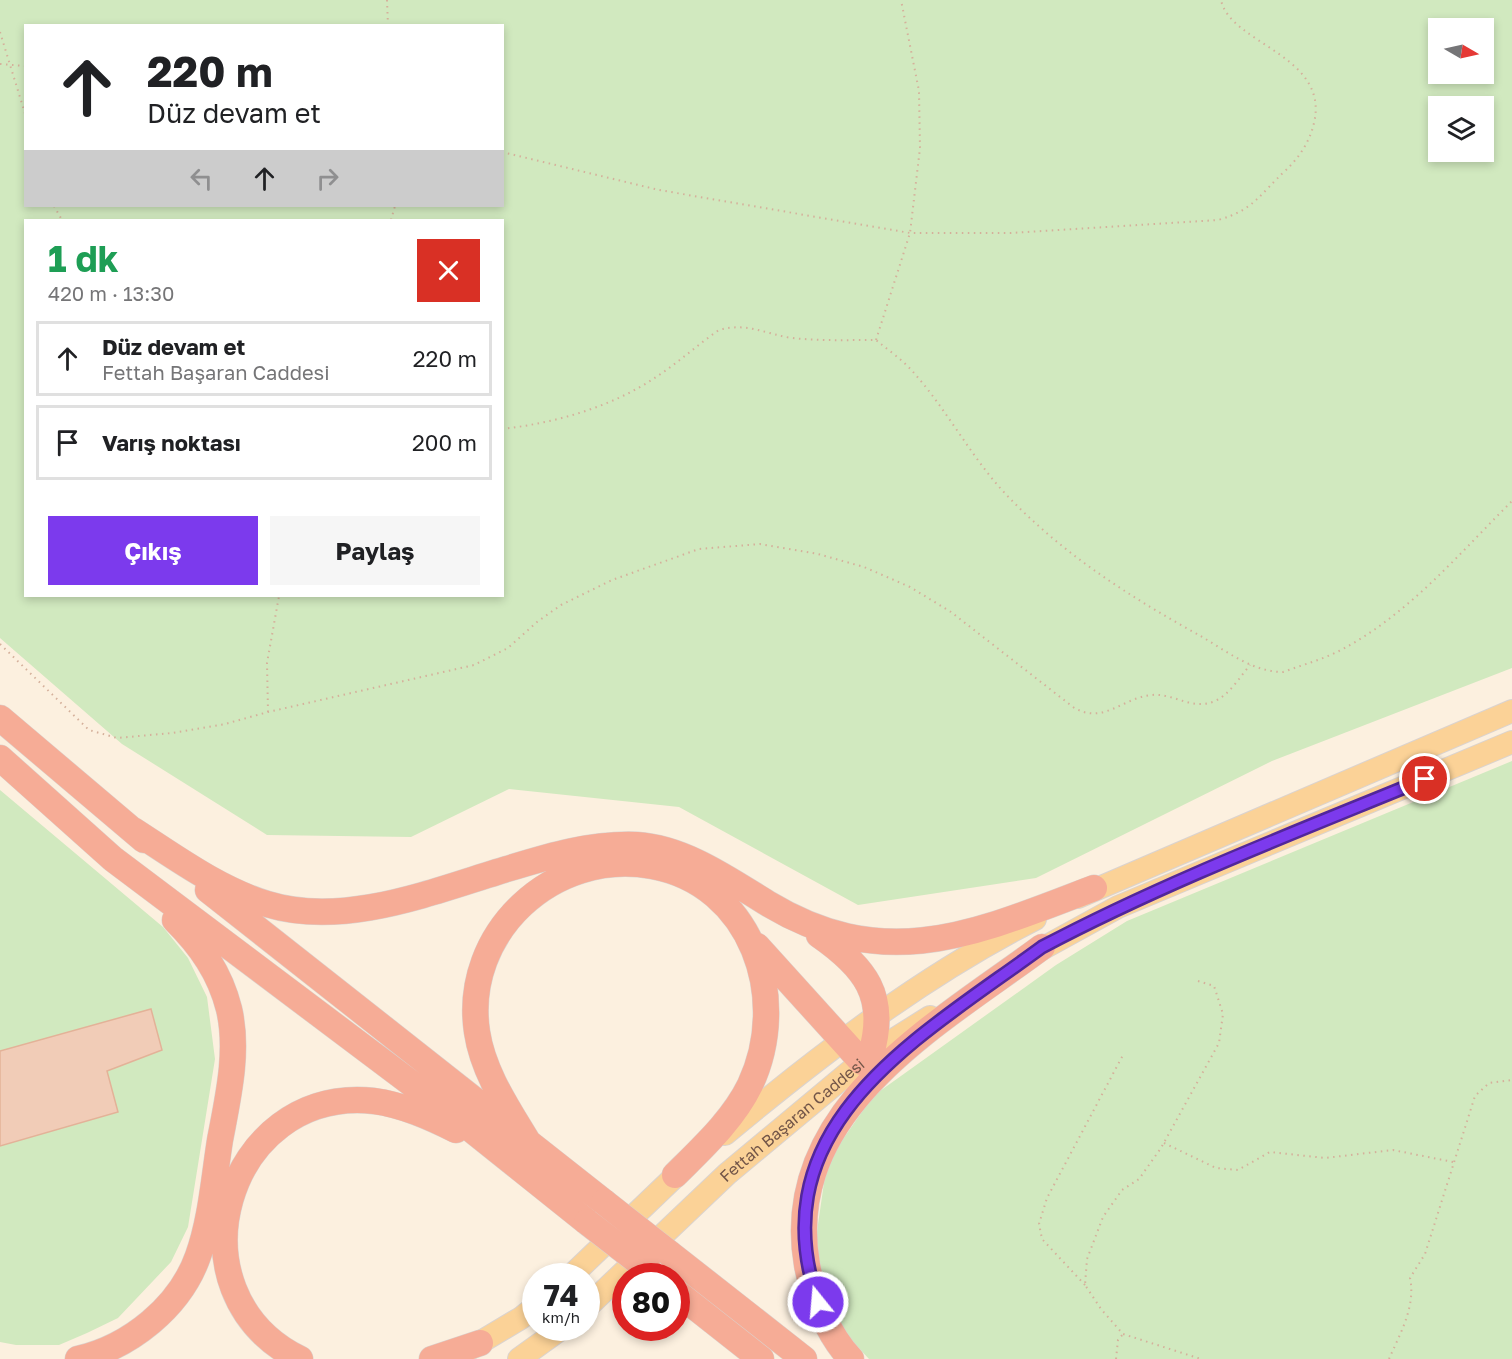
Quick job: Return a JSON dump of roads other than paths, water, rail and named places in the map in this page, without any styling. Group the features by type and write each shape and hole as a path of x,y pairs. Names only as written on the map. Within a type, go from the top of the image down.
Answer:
{"highway":[{"path":"0,718 132,830 804,1359"},
{"path":"0,758 113,859 193,939 206,956 224,991 229,1011 232,1058 203,1240 188,1279 146,1326 110,1348 78,1359"},
{"path":"132,830 225,887 268,904 312,912 360,909 591,846 642,845 701,864 804,924 858,966 871,987 878,1016 877,1033 866,1058 843,1041 751,939 728,909 700,885 652,866 620,864 587,868 560,876 523,902 504,922 489,950 479,977 476,1001 477,1031 483,1058 498,1092 528,1142"},
{"path":"113,859 495,1149 639,1263"},
{"path":"804,924 853,938 894,942 927,941 960,936 1005,922 1094,888"},
{"path":"675,1175 736,1108 751,1083 759,1054 766,1004 760,960 751,939"},
{"path":"851,1359 837,1339 818,1302 806,1254 806,1198 824,1145 857,1096 896,1056 1042,947"},
{"path":"300,1359 274,1344 260,1330 234,1293 228,1270 224,1249 227,1206 234,1185 255,1149 273,1132 292,1119 317,1107 343,1102 372,1101 396,1105 423,1115 495,1149"},
{"path":"690,1304 761,1359"},
{"path":"432,1359 480,1344"}],"main road":[{"path":"584,1263 675,1175 769,1097 904,997 1017,928 1094,888 1512,711"},
{"name":"Fettah Başaran Caddesi","path":"600,1295 727,1174 866,1058 1042,947 1118,907 1512,742"},
{"path":"450,1359 480,1344 522,1316"},
{"path":"519,1359 544,1341"}]}
